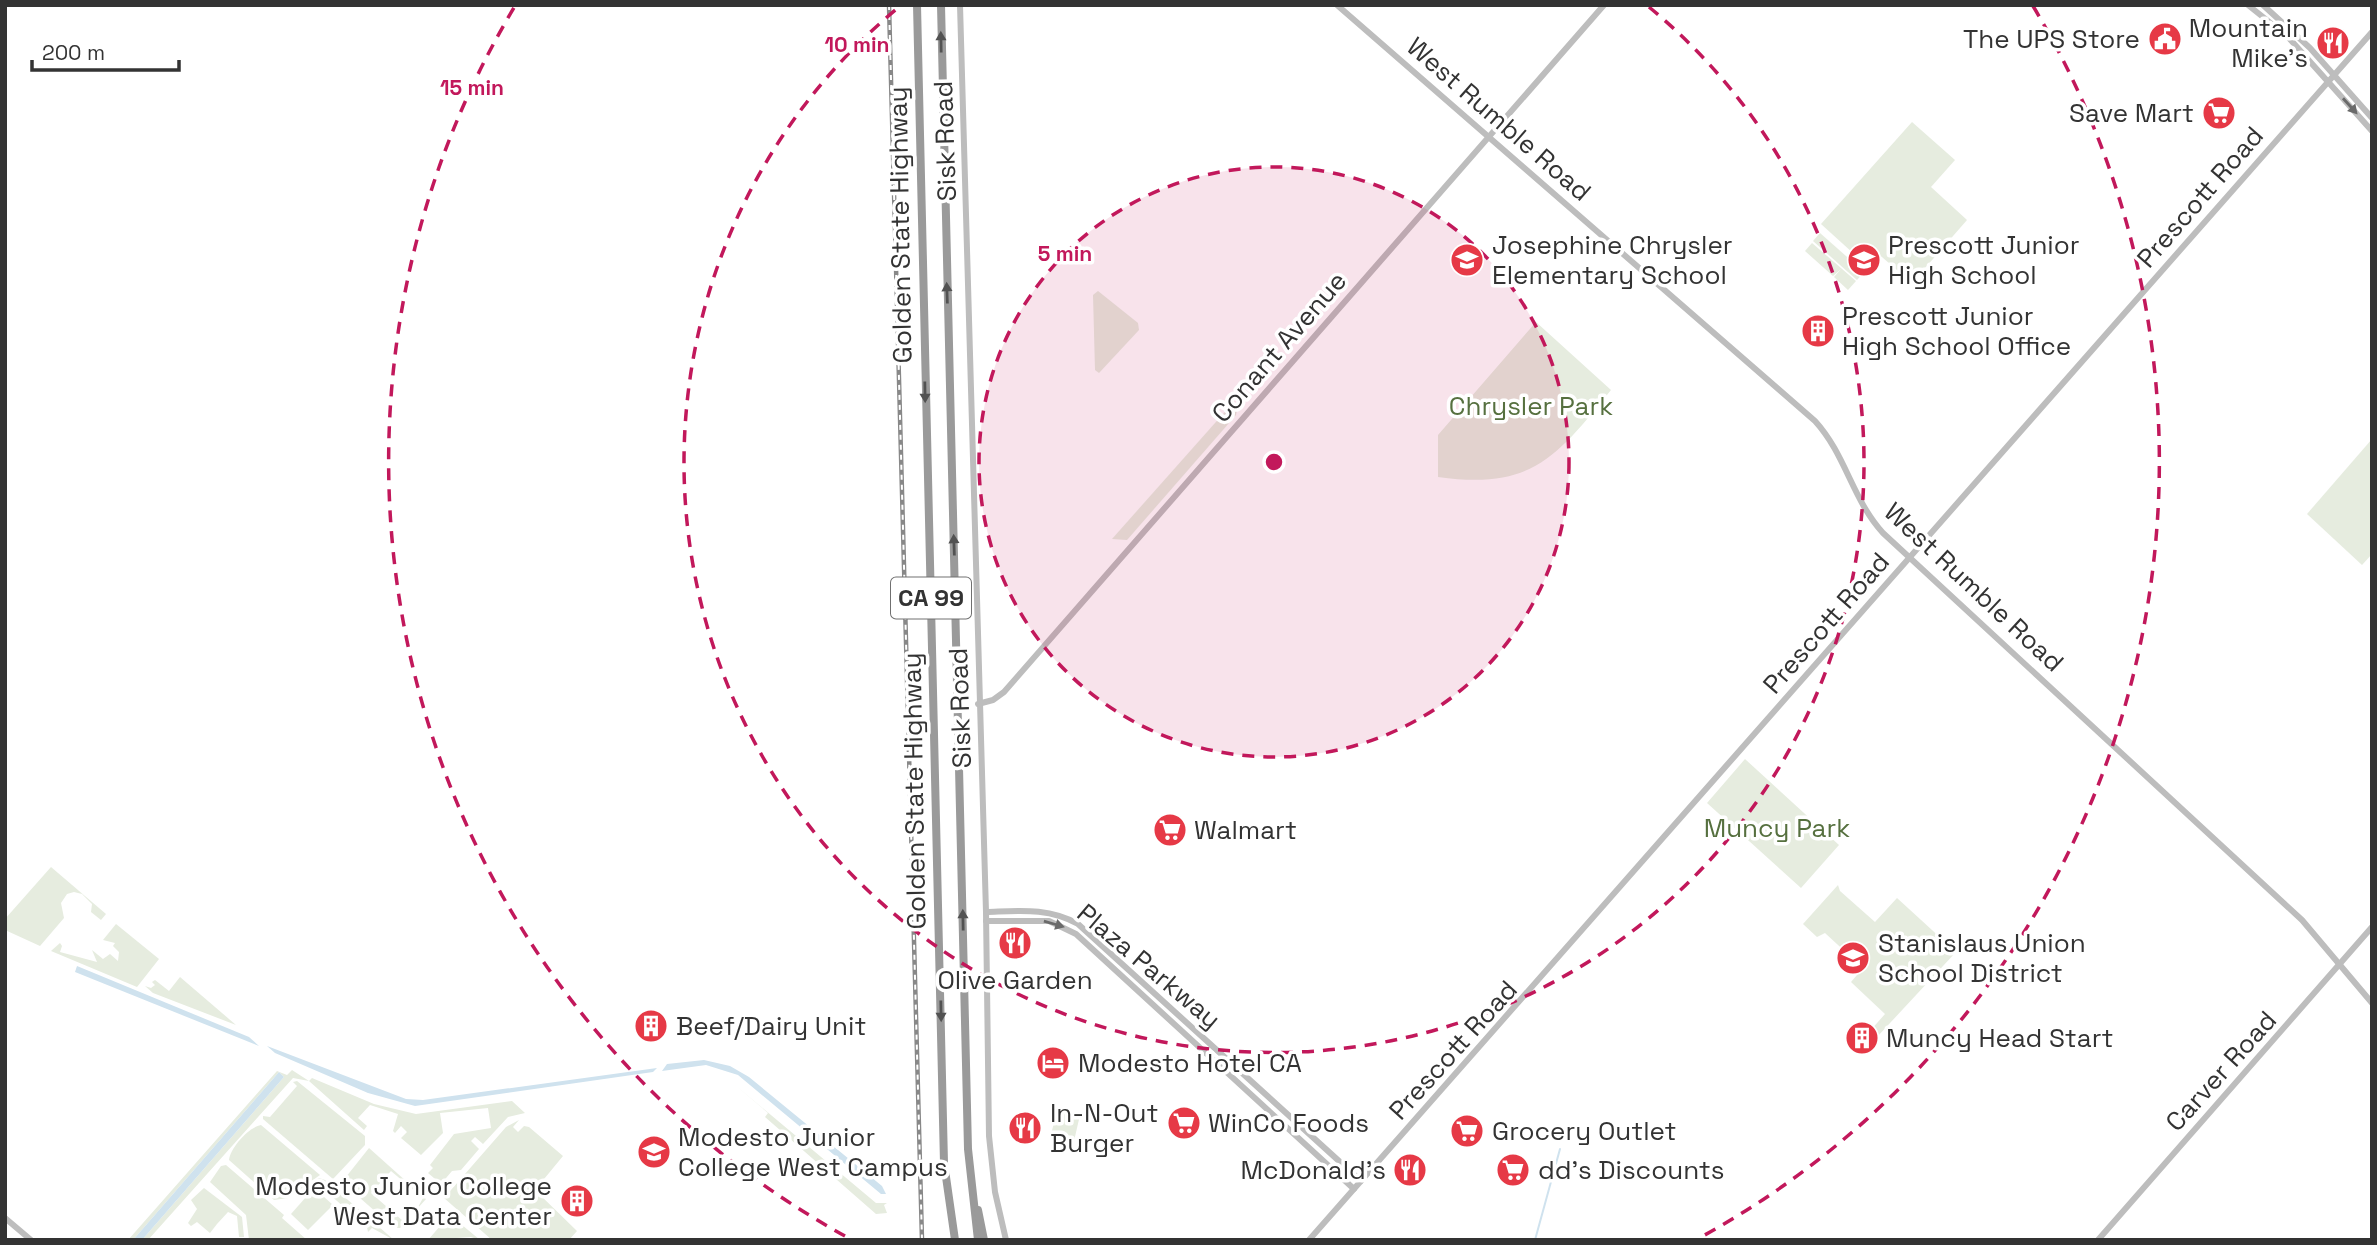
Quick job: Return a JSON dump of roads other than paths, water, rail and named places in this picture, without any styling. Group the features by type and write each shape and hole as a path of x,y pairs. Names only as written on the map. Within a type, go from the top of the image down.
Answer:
{"highway":[{"name":"Golden State Highway","path":"917,5 944,1163 952,1240"},
{"name":"Golden State Highway","path":"941,5 968,1149 978,1240"},
{"path":"968,1149 984,1240"}],"street":[{"name":"Sisk Road","path":"960,5 986,912 989,1136 995,1192 1006,1240"},
{"name":"West Rumble Road","path":"1337,5 1817,424 1838,450 1868,515 2302,920 2372,1003"},
{"name":"Conant Avenue","path":"978,705 1004,692 1604,5"},
{"path":"2248,5 2288,37 2372,131"},
{"path":"2263,5 2292,29 2372,118"},
{"name":"Prescott Road","path":"1309,1240 2372,32"},
{"name":"Plaza Parkway","path":"986,912 1041,911 1077,923 1361,1181"},
{"name":"Plaza Parkway","path":"986,921 1049,921 1076,934 1354,1189"},
{"name":"Carver Road","path":"2098,1240 2372,926"},
{"path":"5,1218 31,1240"}],"water":[{"path":"77,966 249,1037 259,1046 75,972"},
{"path":"267,1046 406,1099 423,1100 657,1068 653,1072 415,1106 368,1093 275,1053"},
{"path":"704,1060 730,1066 749,1077 882,1186 886,1194 881,1194 738,1075 706,1065 662,1071 667,1064"},
{"path":"279,1072 284,1077 142,1240 133,1240"}],"waterway":[{"path":"1535,1240 1560,1149"}],"railway":[{"path":"889,5 922,1240"}],"place":[{"name":"The UPS Store","path":"2165,39"},
{"name":"Mountain Mike's","path":"2333,43"},
{"name":"Save Mart","path":"2219,113"},
{"name":"Josephine Chrysler Elementary School","path":"1467,260"},
{"name":"Prescott Junior High School","path":"1864,260"},
{"name":"Prescott Junior High School Office","path":"1818,331"},
{"name":"Walmart","path":"1170,830"},
{"name":"Olive Garden","path":"1015,943"},
{"name":"Stanislaus Union School District","path":"1853,958"},
{"name":"Beef/Dairy Unit","path":"651,1026"},
{"name":"Muncy Head Start","path":"1862,1038"},
{"name":"Modesto Hotel CA","path":"1053,1063"},
{"name":"WinCo Foods","path":"1184,1123"},
{"name":"In-N-Out Burger","path":"1025,1128"},
{"name":"Grocery Outlet","path":"1467,1131"},
{"name":"Modesto Junior College West Campus","path":"654,1152"},
{"name":"McDonald's","path":"1410,1170"},
{"name":"dd's Discounts","path":"1513,1170"},
{"name":"Modesto Junior College West Data Center","path":"577,1201"}],"park label":[{"name":"Chrysler Park","path":"1531,406"},
{"name":"Muncy Park","path":"1777,828"}]}
